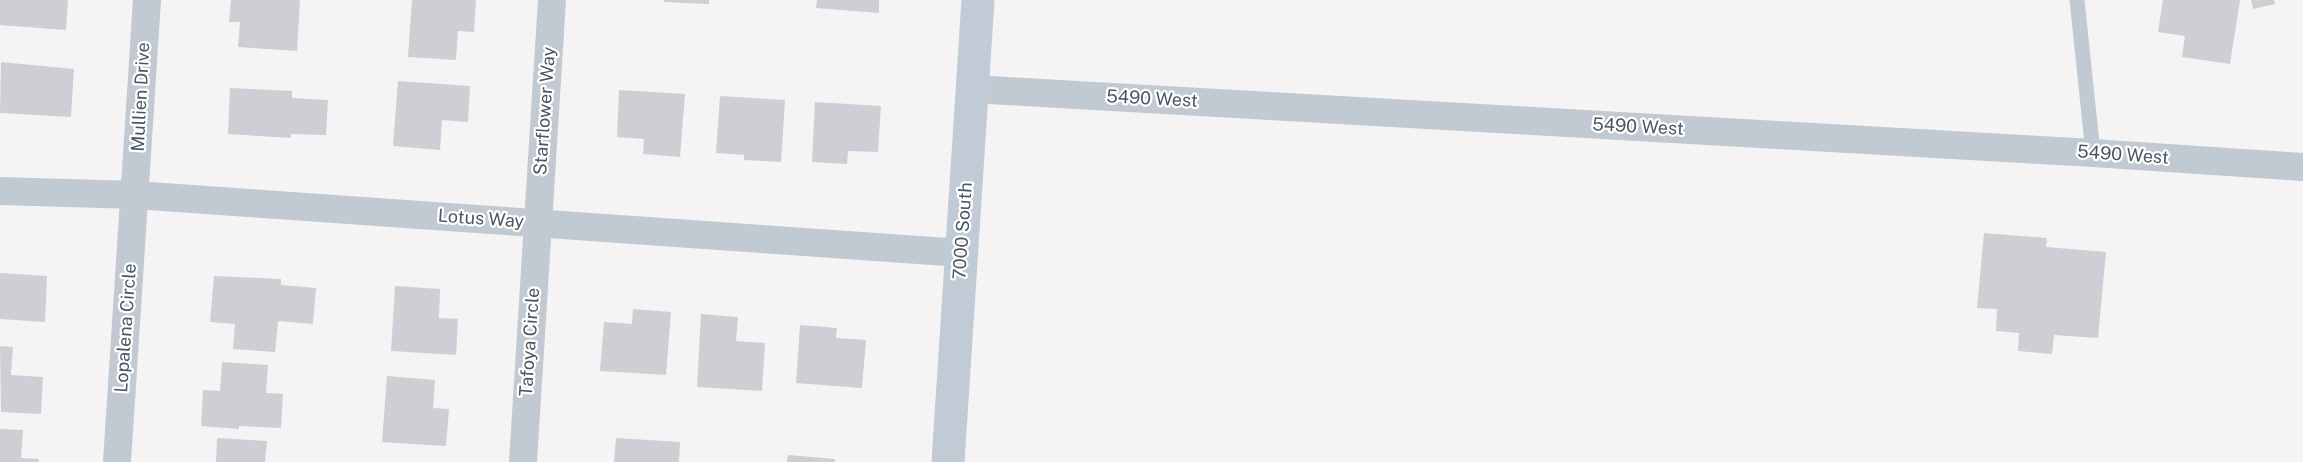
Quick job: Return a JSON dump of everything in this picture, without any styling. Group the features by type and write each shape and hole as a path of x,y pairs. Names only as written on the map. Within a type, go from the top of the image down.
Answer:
{"street":[{"name":"Mullien Drive","path":"135,195 147,0"},
{"name":"Starflower Way","path":"538,223 552,0"},
{"name":"7000 South","path":"948,462 978,0"},
{"name":"5490 West","path":"972,89 2303,167"},
{"name":"Lotus Way","path":"0,191 135,195 961,253"},
{"name":"Lopalena Circle","path":"117,462 135,195"},
{"name":"Tafoya Circle","path":"523,462 538,223"}],"lane":[{"path":"2078,0 2093,153"}],"building":[{"path":"0,0 68,0 66,30 0,25"},
{"path":"231,0 300,0 297,51 238,47 240,22 229,22"},
{"path":"412,0 476,0 474,32 458,31 456,60 408,57"},
{"path":"664,0 709,0 709,4 664,2"},
{"path":"817,0 879,0 879,13 816,8"},
{"path":"2163,0 2240,0 2230,64 2182,57 2185,36 2158,32"},
{"path":"2251,0 2274,0 2275,4 2253,9"},
{"path":"1,62 74,69 71,117 0,113"},
{"path":"398,81 470,86 468,122 442,120 440,150 393,146"},
{"path":"230,88 292,91 292,98 328,100 326,135 291,134 291,138 228,134"},
{"path":"619,90 685,94 680,157 643,154 644,139 617,137"},
{"path":"720,96 785,100 781,162 744,160 744,155 716,153"},
{"path":"815,102 881,106 878,152 848,151 847,164 812,162"},
{"path":"1984,233 2047,238 2046,247 2106,252 2098,338 2054,335 2052,354 2018,351 2019,333 1996,331 1997,309 1977,308"},
{"path":"0,273 47,276 45,322 0,319"},
{"path":"214,276 281,279 281,285 316,288 313,324 278,321 275,352 233,349 235,324 210,322"},
{"path":"395,286 440,289 439,318 458,319 456,355 391,351"},
{"path":"633,309 671,312 666,375 600,371 604,322 632,324"},
{"path":"701,314 738,317 736,341 765,343 762,391 697,387"},
{"path":"800,325 837,328 836,338 866,340 862,388 796,383"},
{"path":"0,346 13,347 11,375 43,377 41,414 1,412"},
{"path":"222,362 268,365 266,393 283,394 281,428 239,426 239,429 201,426 203,390 220,391"},
{"path":"387,376 435,380 433,408 449,409 446,446 382,442"},
{"path":"0,429 23,430 21,458 39,459 39,462 0,462"},
{"path":"217,438 267,441 265,462 216,462"},
{"path":"616,438 680,442 679,462 614,462"},
{"path":"788,455 835,459 835,462 787,462"}]}
